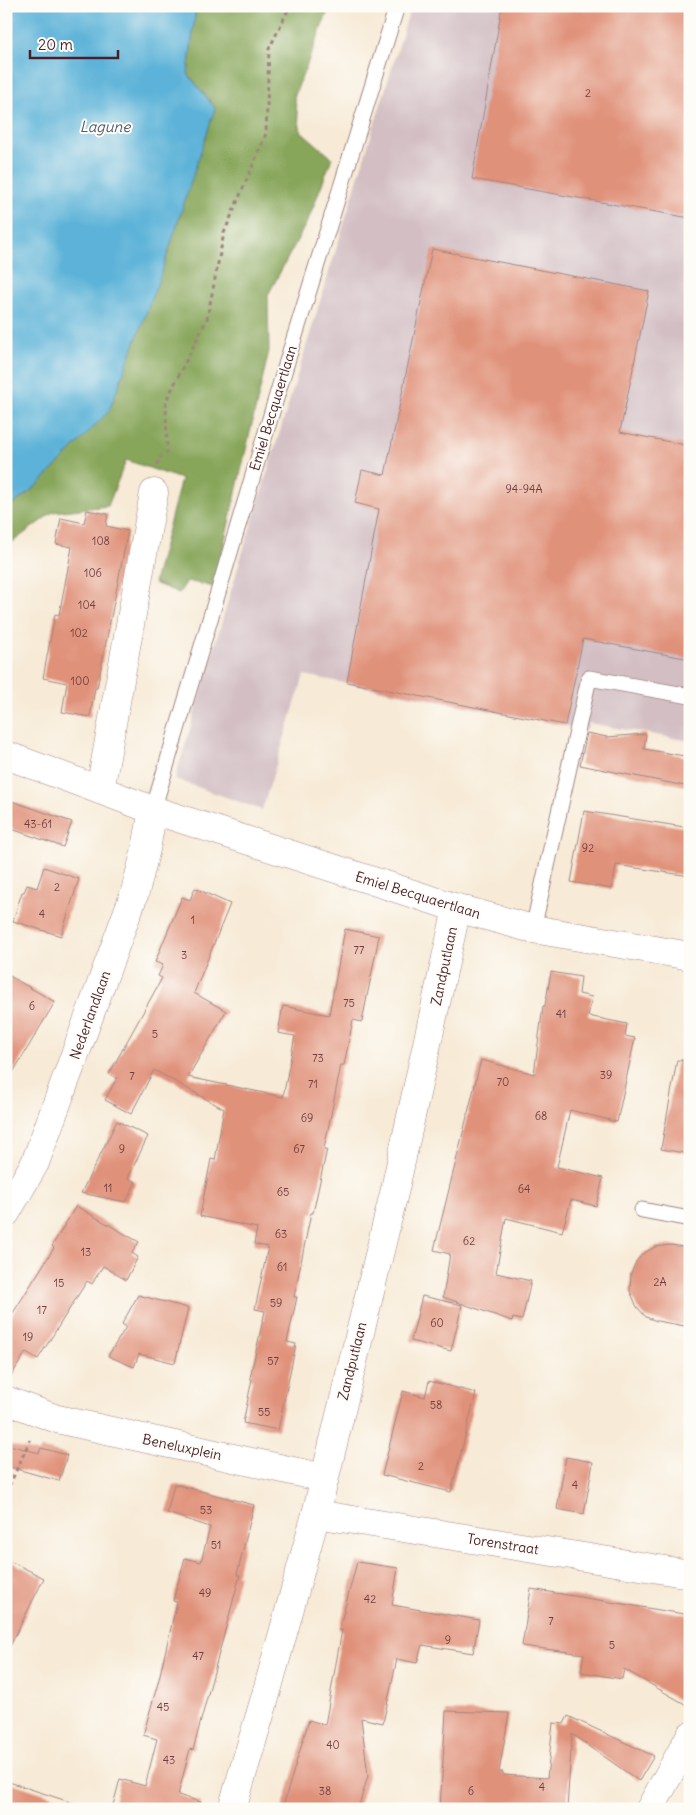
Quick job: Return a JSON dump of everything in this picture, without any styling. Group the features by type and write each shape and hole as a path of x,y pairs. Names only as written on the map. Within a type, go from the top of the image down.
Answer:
{"street":[{"path":"100,790 154,493"},
{"name":"Emiel Becquaertlaan","path":"6,755 152,810 457,908 533,929 690,956"},
{"name":"Nederlandlaan","path":"6,1213 35,1163 135,892 146,849 152,810"},
{"name":"Zandputlaan","path":"232,1809 316,1514 395,1189 457,908"},
{"name":"Beneluxplein","path":"6,1400 57,1419 324,1478"},
{"name":"Torenstraat","path":"316,1514 690,1574"},
{"path":"650,1809 690,1736"}],"lane":[{"name":"Emiel Becquaertlaan","path":"152,810 288,355 397,6"},
{"path":"533,929 589,678 690,696"},
{"path":"642,1210 690,1220"}],"path":[{"path":"154,493 158,458 167,452 166,401 207,319 224,233 266,134 270,49 290,6"},
{"path":"6,1493 41,1414"}],"shaded area":[{"path":"411,6 690,6 690,741 588,723 587,730 304,675 262,810 175,779 232,587"}],"green space":[{"path":"196,6 330,6 294,97 301,131 332,158 309,218 268,295 269,351 214,587 187,581 179,593 154,583 181,479 126,460 108,506 53,512 6,547 6,510 39,484 215,108 188,74"}],"water":[{"name":"Lagune","path":"6,6 196,6 188,74 215,108 162,271 109,411 39,484 6,510"}],"building":[{"path":"502,6 690,6 690,218 472,179"},
{"path":"432,249 649,291 620,432 690,446 690,659 583,639 565,725 347,682 379,509 355,503 362,470 385,475"},
{"path":"87,510 108,514 106,526 128,531 90,717 62,712 67,683 43,678 55,614 59,615 72,547 56,544 61,518 84,523"},
{"path":"587,733 607,737 646,734 644,749 690,757 690,787 580,765"},
{"path":"6,799 72,822 63,847 6,827"},
{"path":"584,811 690,828 690,876 616,865 612,889 571,882"},
{"path":"44,867 79,879 61,936 13,921 22,892 24,892 27,885 37,888"},
{"path":"195,888 230,904 194,993 226,1011 188,1077 283,1097 295,1036 278,1033 283,1006 329,1015 345,929 379,936 362,1022 353,1020 344,1065 341,1065 324,1149 327,1149 313,1213 311,1213 294,1297 297,1297 287,1342 296,1344 278,1430 243,1423 252,1379 250,1378 265,1311 255,1309 268,1247 254,1244 257,1228 200,1216 211,1159 215,1160 224,1109 154,1070 131,1114 105,1100 117,1078 109,1074 162,978 158,976 163,965 155,962 182,897 190,900"},
{"path":"551,972 581,977 579,994 592,997 588,1016 627,1024 625,1036 635,1038 617,1122 570,1110 557,1167 603,1178 596,1206 571,1200 562,1232 506,1218 496,1273 531,1281 522,1320 513,1318 512,1321 443,1297 450,1254 434,1250 481,1060 534,1074 543,1006 545,1006"},
{"path":"6,974 55,1002 6,1084"},
{"path":"677,1060 690,1061 690,1154 661,1149"},
{"path":"117,1121 148,1136 128,1178 136,1182 126,1202 81,1193"},
{"path":"76,1206 139,1242 132,1253 138,1257 126,1280 103,1266 92,1284 87,1281 38,1359 26,1352 6,1384 6,1324 54,1248 52,1246"},
{"path":"671,1245 690,1248 690,1327 646,1317 637,1307 630,1291 631,1273 642,1254 655,1247"},
{"path":"138,1295 188,1308 175,1363 139,1354 134,1367 108,1356 126,1327 122,1324"},
{"path":"422,1296 462,1305 451,1351 411,1341"},
{"path":"429,1381 476,1393 451,1492 382,1475 403,1391 425,1397"},
{"path":"6,1444 39,1453 41,1448 67,1455 59,1481 6,1466"},
{"path":"566,1457 593,1462 584,1514 557,1509"},
{"path":"174,1484 254,1505 237,1575 240,1575 193,1750 190,1749 178,1795 201,1802 200,1809 112,1809 120,1779 145,1786 157,1739 143,1735 158,1683 177,1602 173,1601 185,1558 201,1562 210,1527 167,1513"},
{"path":"6,1559 44,1578 6,1654"},
{"path":"357,1562 398,1568 392,1605 479,1620 473,1653 422,1645 417,1663 397,1659 383,1723 361,1718 368,1776 358,1809 282,1809 309,1720 325,1725 342,1630 339,1630"},
{"path":"531,1589 690,1615 690,1707 624,1669 622,1679 581,1672 584,1654 522,1646"},
{"path":"446,1711 509,1713 499,1772 503,1772 503,1775 547,1778 553,1723 564,1724 568,1716 654,1756 639,1781 572,1734 567,1809 440,1809"},
{"path":"6,1781 76,1804 76,1809 6,1809"}]}
